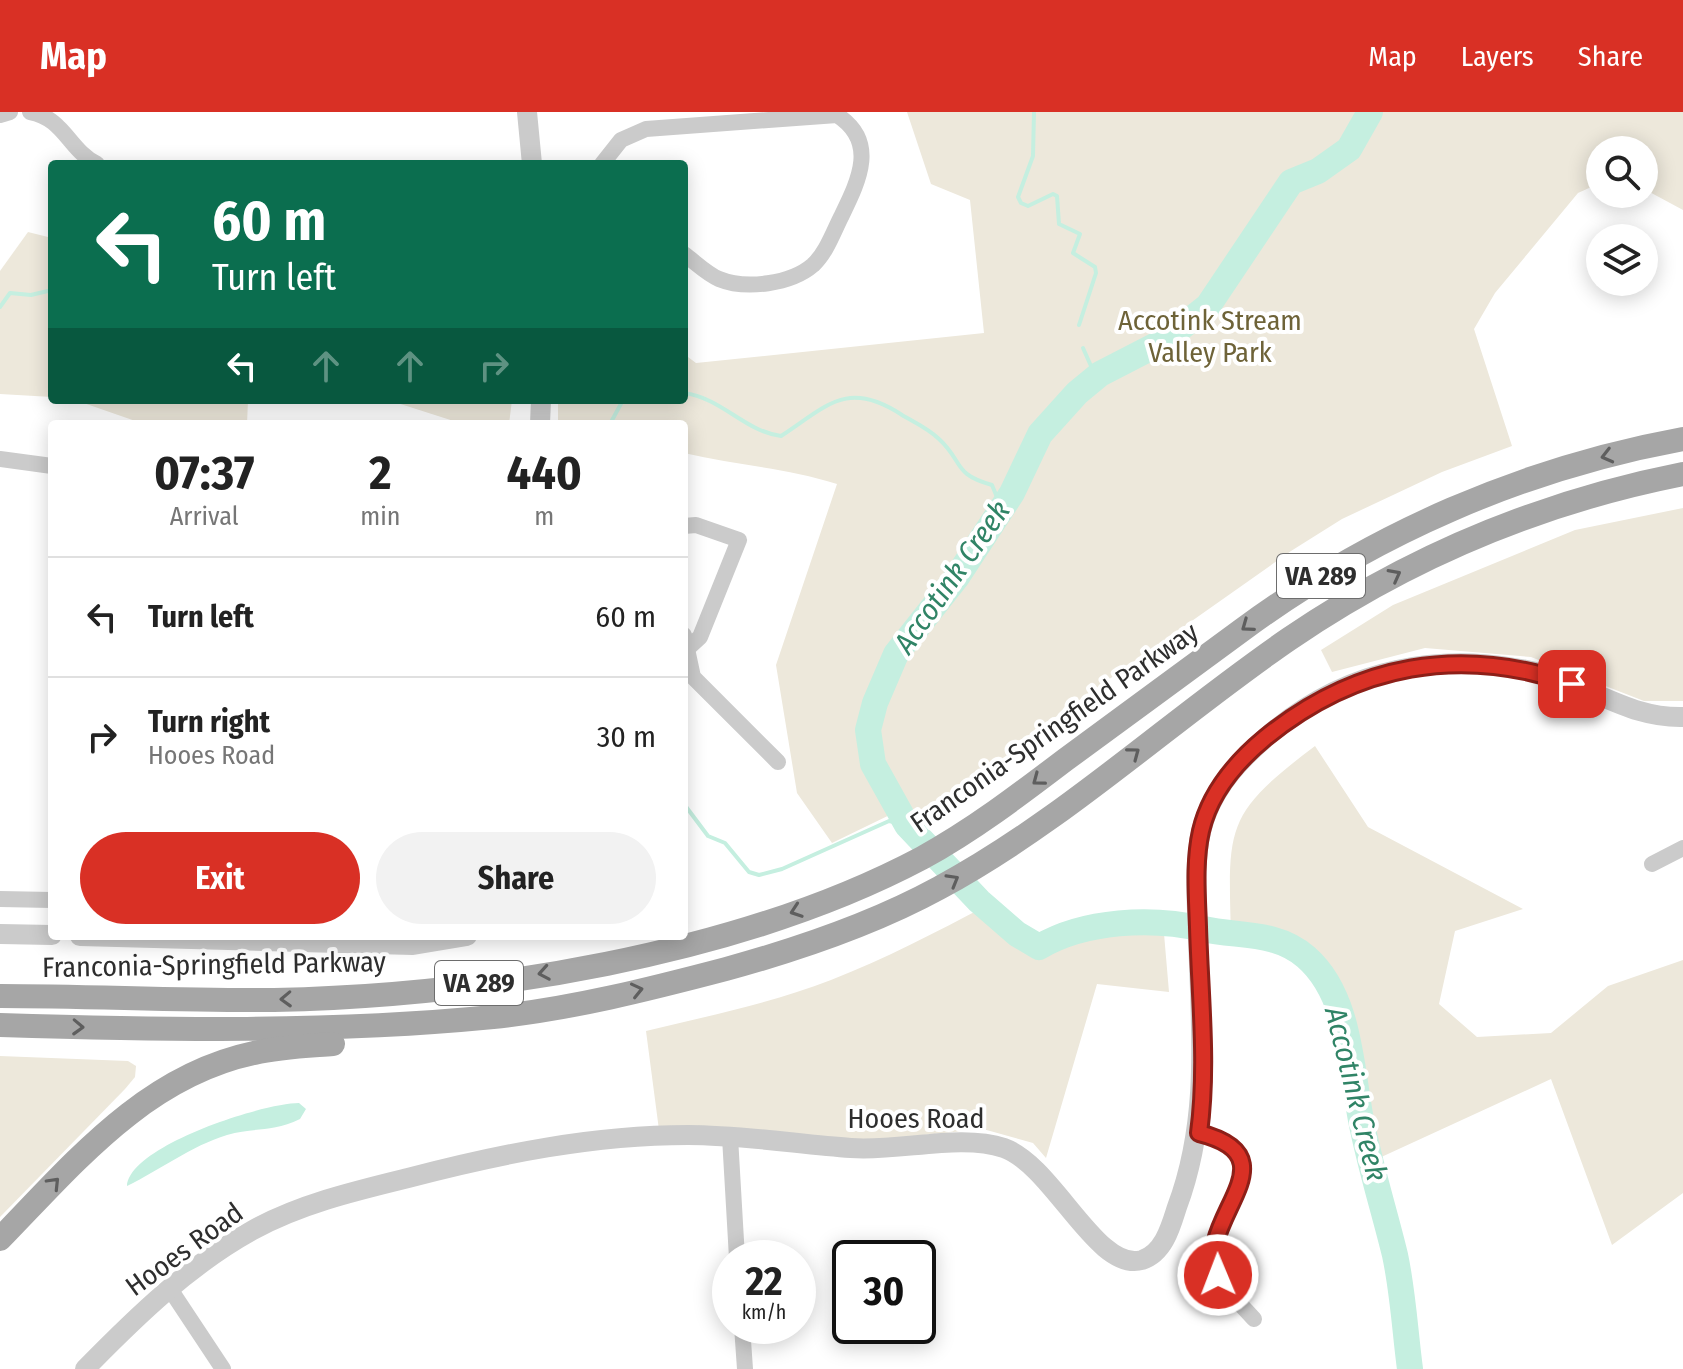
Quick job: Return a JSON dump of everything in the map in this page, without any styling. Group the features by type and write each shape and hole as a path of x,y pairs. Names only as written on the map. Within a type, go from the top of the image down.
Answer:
{"main road":[{"name":"Franconia-Springfield Parkway","path":"0,996 326,998 478,983 578,967 776,918 869,883 955,839 1263,615 1373,547 1514,484 1589,460 1683,439"},
{"name":"VA 289","path":"0,1025 280,1030 497,1016 603,998 699,976 798,947 884,915 972,869 1027,833 1288,640 1375,586 1466,541 1539,512 1683,474"},
{"path":"0,988 76,996"},
{"path":"0,1239 122,1118 143,1102 206,1068 253,1053 403,1039 497,1016"}],"street":[{"path":"0,115 10,112"},
{"path":"30,112 53,120 89,160"},
{"path":"527,112 532,160"},
{"path":"605,160 621,140 646,129 837,115 850,123 862,158 861,177 828,244 813,265 784,281 745,283 719,279 688,257"},
{"path":"0,459 48,465"},
{"path":"688,526 696,525 739,540 700,637 688,641"},
{"path":"688,652 693,677 778,762"},
{"name":"Hooes Road","path":"85,1369 170,1289 256,1228 321,1201 382,1184 531,1149 588,1141 675,1136 730,1137 860,1149 971,1142 998,1146 1039,1170 1105,1250 1115,1257 1134,1261 1152,1255 1164,1241 1183,1194 1199,1133 1202,1096 1197,886 1202,829 1213,799 1230,772 1282,725 1322,698 1357,681 1427,666 1496,666 1550,676 1630,710 1683,717"},
{"path":"1652,864 1683,848"},
{"path":"0,899 48,900"},
{"path":"0,934 48,935"},
{"path":"228,940 413,945 443,940"},
{"path":"1199,1133 1226,1141 1240,1160 1239,1185 1217,1238 1214,1261 1221,1280 1254,1319"},
{"path":"730,1137 736,1240"},
{"path":"170,1289 223,1369"},
{"path":"743,1344 745,1369"}],"green space":[{"name":"Accotink Stream Valley Park","path":"907,112 1683,112 1683,210 1658,197 1658,136 1586,136 1586,189 1578,193 1495,293 1474,329 1512,446 1442,472 1342,519 1291,551 1037,730 1036,736 912,821 902,809 832,843 797,793 776,665 837,484 688,454 688,420 558,420 558,404 688,404 688,357 696,363 984,333 970,200 931,184"},
{"path":"28,232 48,237 48,397 0,394 0,271"},
{"path":"86,404 248,404 247,420 132,420"},
{"path":"400,404 512,404 510,420 450,420"},
{"path":"1683,508 1683,701 1644,701 1531,657 1425,648 1332,672 1321,650 1393,605 1575,530"},
{"path":"1315,746 1368,827 1523,909 1455,931 1439,1004 1477,1037 1551,1033 1608,986 1683,960 1683,1193 1612,1245 1551,1079 1377,1159 1357,1047 1340,990 1311,949 1231,935 1230,869 1238,825 1263,789"},
{"path":"988,905 1017,943 1081,918 1125,916 1163,922 1169,992 1097,984 1046,1158 1033,1143 983,1129 855,1142 659,1130 646,1031 763,1002 831,980 891,954"},
{"path":"0,1056 128,1061 136,1066 135,1077 125,1089 0,1217"}],"shaded area":[{"path":"299,1103 306,1109 300,1119 214,1140 127,1186 133,1171 173,1142 257,1110"}],"waterway":[{"path":"1034,112 1033,156 1018,197 1021,203 1028,206 1053,194 1057,196 1059,224 1080,234 1073,253 1095,267 1096,273 1079,325"},
{"name":"Accotink Creek","path":"1370,112 1349,149 1318,171 1291,182 1208,306 1164,341 1100,374 1077,393 1040,434 1012,493 957,577 896,654 875,703 868,730 873,764 907,825 979,901 1017,934 1039,947 1057,938 1098,926 1162,923 1270,939 1294,949 1321,973 1332,991 1346,1033 1361,1120 1398,1269 1410,1369"},
{"path":"0,307 10,293 31,295 48,291"},
{"path":"1083,348 1091,366 1092,381"},
{"path":"688,394 710,401 756,428 781,436 838,401 852,398 883,404 935,435 964,472 992,485 1001,507"},
{"path":"612,420 621,404"},
{"path":"688,809 708,836 725,843 749,872 759,875 782,869 889,821 907,825"}],"route":[{"path":"1218,1275 1214,1248 1241,1180 1240,1160 1233,1145 1199,1133 1202,1096 1197,886 1199,846 1206,815 1220,787 1240,761 1282,725 1322,698 1357,681 1397,670 1461,664 1526,670 1572,684"}]}
